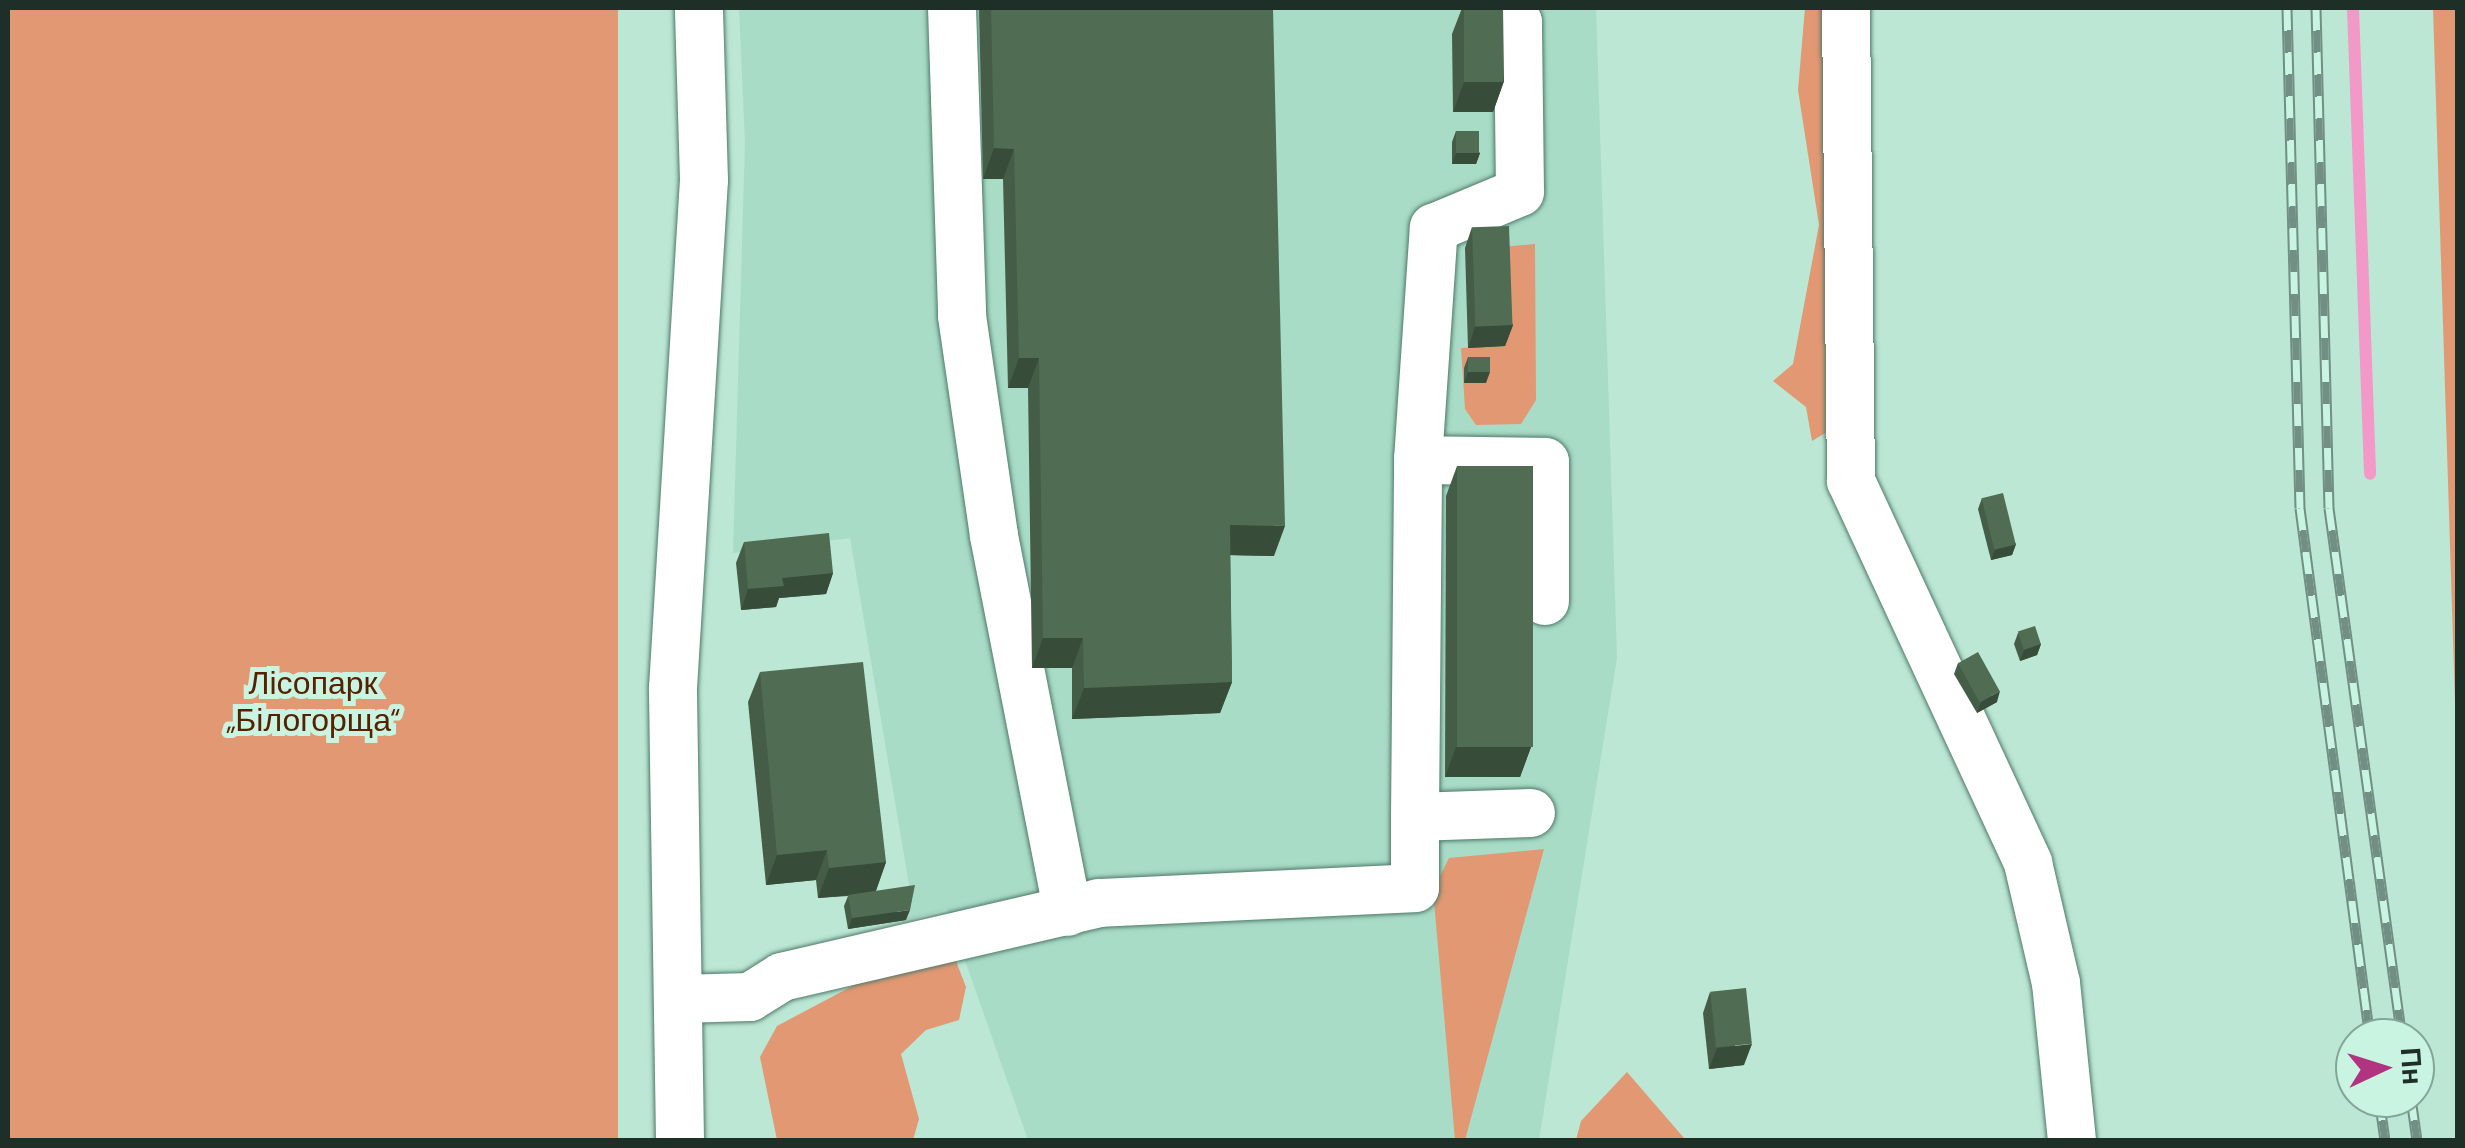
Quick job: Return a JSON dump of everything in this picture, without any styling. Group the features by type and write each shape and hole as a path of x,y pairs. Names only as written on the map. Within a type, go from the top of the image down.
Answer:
{"lane":[{"path":"680,1140 673,688 704,180 699,8"},
{"path":"952,8 962,316 994,536 1068,912"},
{"path":"678,999 750,997 782,977 1068,912 1180,895 1414,888 1418,460 1434,228 1520,192 1518,22 1509,8"},
{"path":"1846,8 1851,481 2028,863 2056,983 2072,1140"},
{"path":"1418,460 1544,462 1545,601"},
{"path":"1415,818 1531,813"}],"shaded area":[{"path":"739,8 1596,8 1617,658 1539,1140 1028,1140 947,909 906,920 911,896 850,538 733,553 745,142"}],"green space":[{"name":"Лісопарк „Білогорща“","path":"8,8 618,8 618,1140 8,1140"},
{"path":"1805,8 1858,8 1840,424 1812,441 1806,407 1773,381 1793,364 1819,225 1798,90"},
{"path":"2433,8 2458,8 2457,766"},
{"path":"1535,244 1536,400 1521,424 1476,425 1465,409 1461,348 1505,346 1501,247"},
{"path":"1544,849 1465,1140 1455,1140 1433,890 1449,858"},
{"path":"954,956 966,987 959,1020 926,1030 901,1054 919,1119 913,1140 777,1140 760,1057 777,1026 858,983"},
{"path":"1627,1072 1685,1140 1576,1140 1581,1121"}],"building":[{"path":"991,8 1273,8 1285,526 1230,525 1232,682 1084,688 1083,638 1043,638 1039,358 1019,358 1014,149 994,148"},
{"path":"1464,8 1503,8 1503,82 1464,82"},
{"path":"1456,131 1479,131 1479,153 1456,153"},
{"path":"1509,226 1512,325 1475,326 1472,227"},
{"path":"1468,357 1490,357 1490,372 1468,372"},
{"path":"1457,466 1533,466 1533,747 1457,747"},
{"path":"2003,493 2016,544 1994,550 1982,498"},
{"path":"829,533 833,573 782,578 784,586 748,589 744,542"},
{"path":"2035,626 2041,644 2024,650 2018,632"},
{"path":"1978,652 2000,691 1980,703 1958,663"},
{"path":"863,662 886,862 829,868 827,850 777,855 760,672"},
{"path":"915,885 910,910 852,918 848,895"},
{"path":"1746,988 1752,1044 1716,1047 1710,992"}],"waterway":[{"path":"2353,8 2370,474"}],"railway":[{"path":"2287,8 2300,508 2367,1018"},
{"path":"2316,8 2329,508 2399,1018"},
{"path":"2382,1118 2385,1140"},
{"path":"2414,1118 2417,1140"}]}
